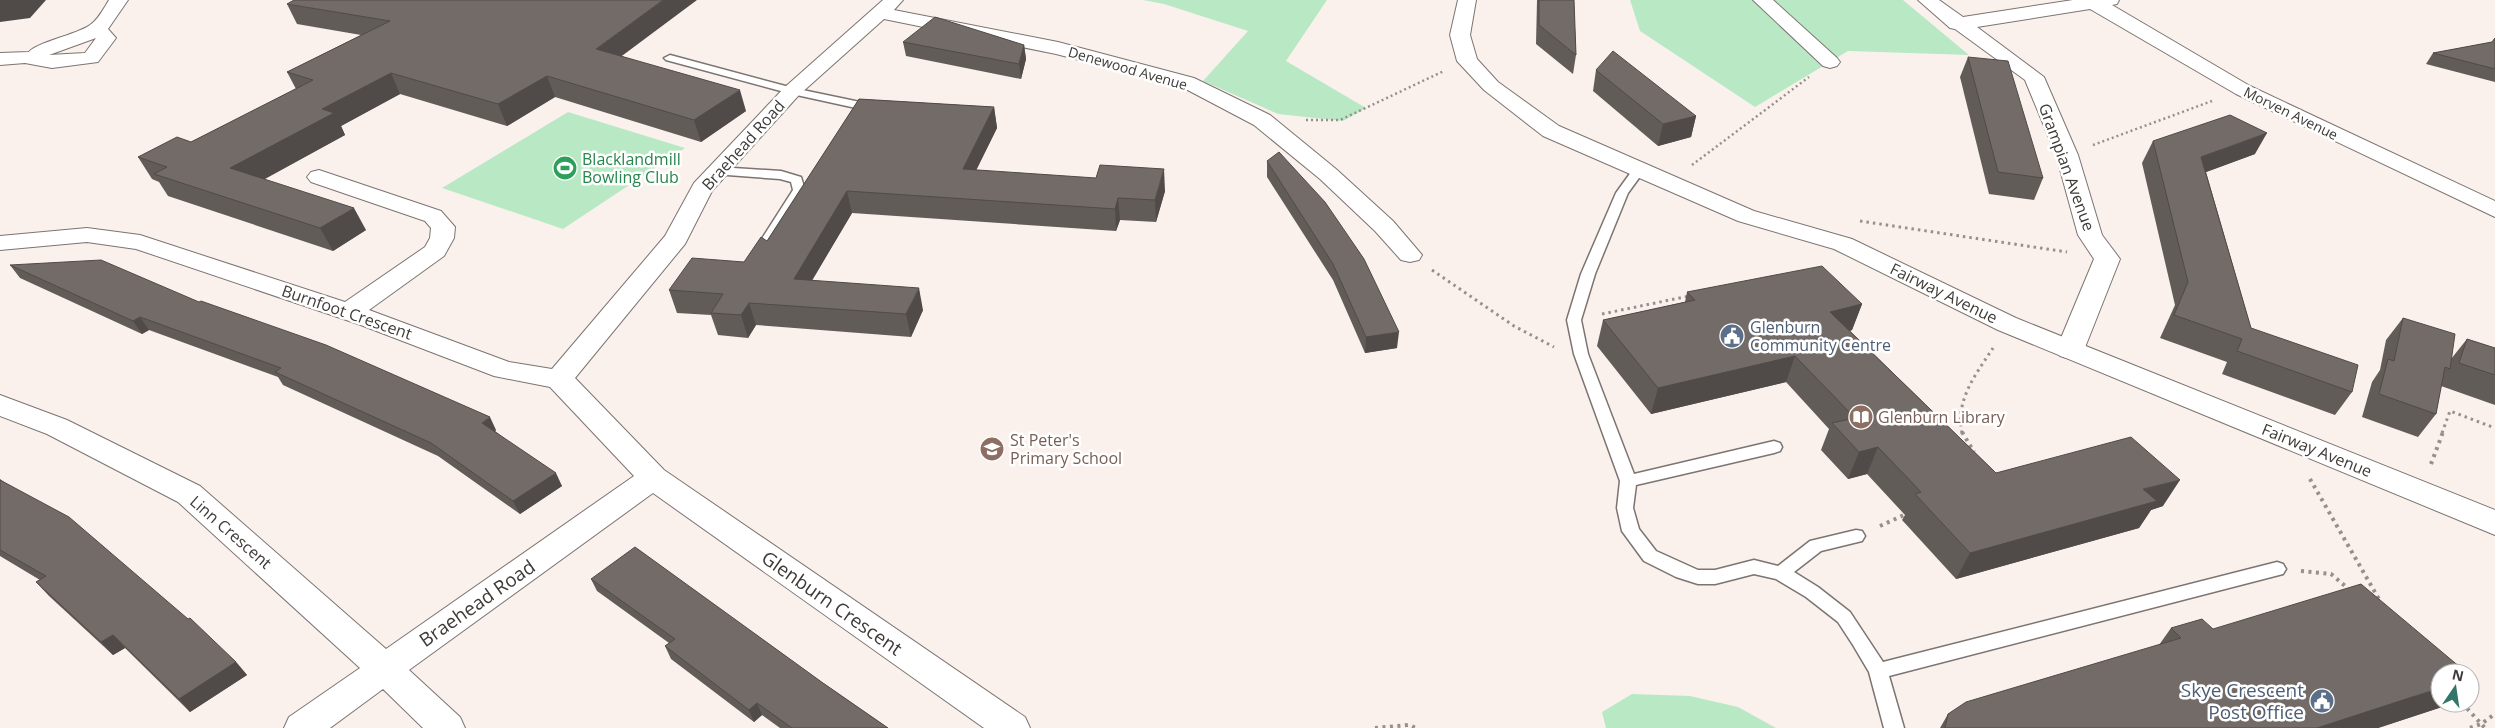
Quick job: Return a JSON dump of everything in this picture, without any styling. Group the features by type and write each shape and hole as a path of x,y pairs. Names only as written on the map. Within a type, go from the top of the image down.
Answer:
{"street":[{"path":"0,59 25,57 66,44 98,29 119,0"},
{"name":"Fairway Avenue","path":"1467,0 1460,35 1467,61 1490,86 1551,131 1746,216 1843,244 2007,324 2495,523"},
{"path":"1762,0 1830,62"},
{"name":"Grampian Avenue","path":"1927,0 1957,24 2034,77 2066,155 2090,235 2107,259"},
{"path":"1957,24 2102,1"},
{"name":"Morven Avenue","path":"2102,1 2243,90 2495,210"},
{"name":"Braehead Road","path":"559,379 676,239 702,188 792,91 887,7"},
{"name":"Denewood Avenue","path":"887,7 1058,48 1187,82 1262,120 1328,174 1384,226 1410,255"},
{"path":"25,57 52,62 91,58 106,38 98,29"},
{"path":"319,177 432,216 443,227 442,238 435,251 348,312"},
{"name":"Burnfoot Crescent","path":"0,243 88,235 140,242 348,312 504,370 559,379"},
{"path":"2070,350 2107,259"},
{"path":"559,379 653,478"},
{"name":"Linn Crescent","path":"0,405 57,427 189,494 384,668 447,728"},
{"name":"Braehead Road","path":"302,728 653,478"},
{"name":"Glenburn Crescent","path":"653,478 1012,728"}],"lane":[{"path":"670,58 792,91 856,104"},
{"path":"1638,170 1622,193 1588,274 1574,320 1581,354 1628,481 1625,508 1631,531 1650,556 1666,565 1698,577 1715,577 1754,567 1781,573 1812,592 1844,617 1878,671 1894,728"},
{"path":"718,171 781,175 797,180 799,190 753,263"},
{"path":"1628,481 1774,447"},
{"path":"1781,573 1816,546 1856,536"},
{"path":"1878,671 2277,568"}],"path":[{"path":"1262,120 1340,120 1467,61"},
{"path":"1668,183 1830,62"},
{"path":"2066,155 2243,90"},
{"path":"1854,220 2107,259"},
{"path":"1410,255 1514,326 1550,346 1581,354"},
{"path":"1574,320 1697,295"},
{"path":"1976,455 1963,436 1959,413 1969,388 2007,324"},
{"path":"2421,493 2450,410 2495,428"},
{"path":"2286,438 2382,605"},
{"path":"1856,536 1909,513"},
{"path":"2277,568 2331,574 2353,593"},
{"path":"2471,713 2483,726"},
{"path":"2470,728 2483,726 2495,714"},
{"path":"1375,728 1409,725 1416,728"}],"green space":[{"path":"1143,0 1327,0 1286,61 1366,108 1343,121 1278,114 1203,81 1248,31 1164,4"},
{"path":"1630,0 1903,0 1969,55 1848,51 1755,107 1640,31"},
{"name":"Blacklandmill Bowling Club","path":"568,112 685,148 563,229 442,188"},
{"path":"1632,694 1690,696 1738,707 1776,728 1606,728 1602,712"}],"building":[{"path":"294,0 663,0 596,49 740,90 694,120 547,76 498,104 391,73 322,109 334,113 230,168 354,208 320,228 154,174 167,167 138,157 177,137 191,142 313,80 287,72 390,21 287,4"},
{"path":"1539,0 1574,0 1576,55 1539,25"},
{"path":"935,17 1024,45 1019,64 903,42"},
{"path":"2495,38 2495,69 2433,53 2492,42"},
{"path":"1613,51 1696,116 1663,124 1596,70"},
{"path":"1968,57 2008,61 2043,178 1998,172"},
{"path":"859,99 994,107 963,169 1096,178 1100,165 1164,169 1155,200 1118,198 1115,209 847,191 794,279 919,288 906,314 749,303 741,315 711,313 723,294 669,290 692,258 744,262 761,237 767,241"},
{"path":"2230,115 2267,133 2201,157 2251,328 2358,365 2352,392 2237,351 2242,339 2174,315 2188,282 2153,141"},
{"path":"1279,152 1325,202 1364,259 1399,332 1366,337 1333,264 1267,161"},
{"path":"101,260 199,302 201,301 326,345 490,417 482,423 556,473 513,501 431,443 275,372 281,368 140,317 133,321 10,265"},
{"path":"1822,266 1862,304 1830,312 1996,473 2131,437 2180,480 2143,489 2157,501 1970,553 1915,494 1921,492 1878,447 1859,452 1832,423 1855,418 1795,356 1658,388 1603,320 1695,300 1687,292"},
{"path":"2403,318 2455,334 2450,369 2445,367 2436,414 2379,394 2388,359 2394,361"},
{"path":"2467,339 2495,348 2495,375 2459,363"},
{"path":"0,480 69,517 188,619 190,618 236,662 179,699 113,635 101,642 36,582 46,576 0,550"},
{"path":"635,547 888,728 792,728 757,703 749,710 665,646 675,639 591,579"},
{"path":"2361,584 2455,663 2430,663 2430,691 2317,728 1945,728 1948,714 1966,702 2181,638 2171,628 2202,619 2213,629"}],"place":[{"name":"Blacklandmill Bowling Club","path":"565,168"},
{"name":"Glenburn Community Centre","path":"1732,336"},
{"name":"Glenburn Library","path":"1861,417"},
{"name":"St Peter's Primary School","path":"992,449"},
{"name":"Skye Crescent Post Office","path":"2322,701"}]}
